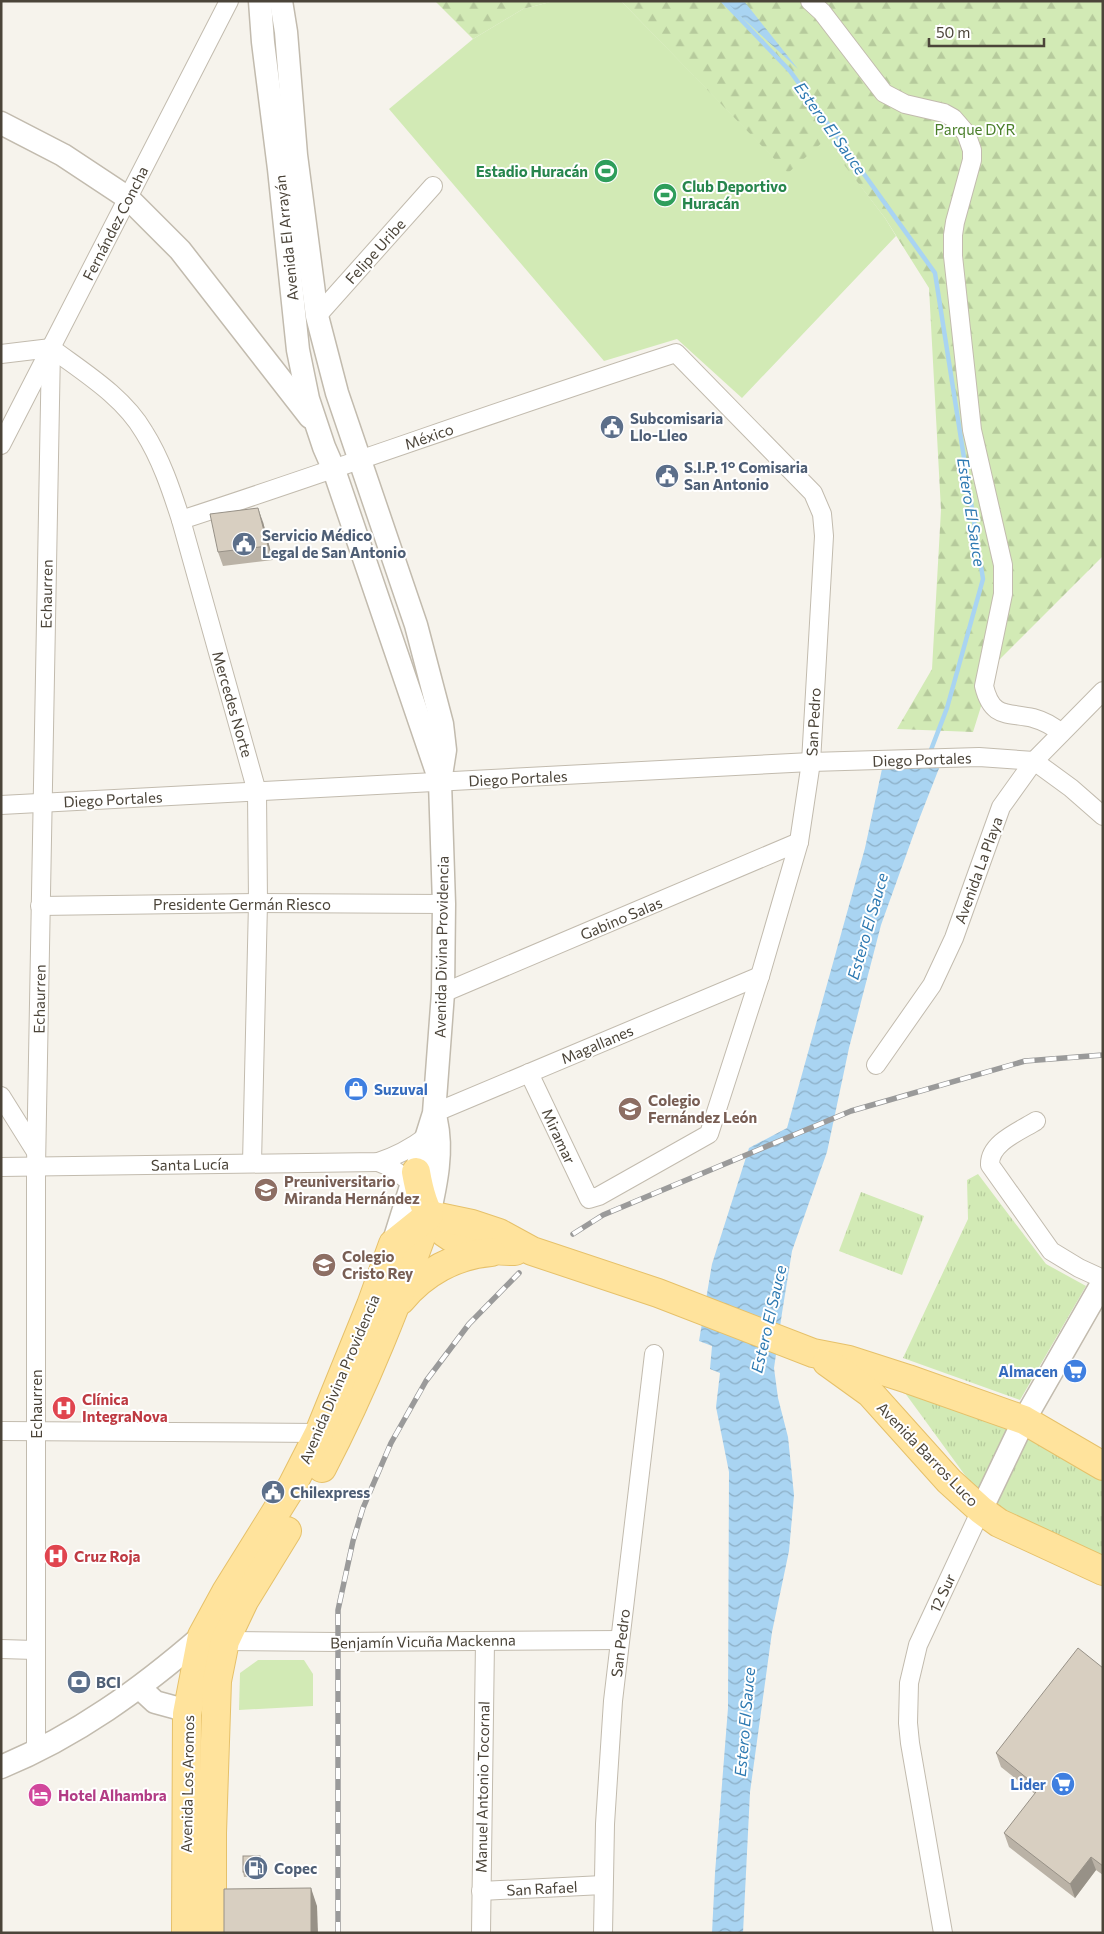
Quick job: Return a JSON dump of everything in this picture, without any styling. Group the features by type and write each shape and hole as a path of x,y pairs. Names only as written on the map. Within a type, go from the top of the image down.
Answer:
{"main road":[{"path":"393,1244 429,1215 415,1178"},
{"name":"Avenida Barros Luco","path":"429,1215 448,1237 464,1244 499,1252 532,1251"},
{"name":"Avenida Barros Luco","path":"429,1215 472,1224 499,1233 532,1251 658,1292 813,1353 849,1360 1024,1420 1103,1466"},
{"name":"Avenida Divina Providencia","path":"214,1639 244,1601 300,1510 338,1438 396,1305 429,1215"},
{"name":"Avenida Divina Providencia","path":"214,1639 226,1592 292,1486 319,1433 371,1305 393,1244"},
{"path":"396,1305 416,1284 440,1267 468,1256 499,1252"},
{"name":"Avenida Barros Luco","path":"813,1353 870,1393 949,1480 981,1510 999,1523 1103,1572"},
{"name":"Avenida Los Aromos","path":"186,1933 187,1714 214,1639"},
{"name":"Avenida Los Aromos","path":"212,1933 213,1792 217,1681 214,1639"},
{"path":"187,1714 199,1736 213,1792"}],"street":[{"name":"Fernández Concha","path":"1,445 229,1"},
{"name":"Avenida El Arrayán","path":"260,1 298,350 308,399 334,470"},
{"name":"Avenida El Arrayán","path":"280,1 286,32 296,155 317,316 337,393 360,460"},
{"path":"810,1 822,12 884,93 905,104 934,109 948,115 960,125 969,141 972,160 955,222 953,256 972,430 1000,550 1004,580 1003,594 984,686 992,704 1004,714 1040,720 1061,733"},
{"path":"1,123 63,155 128,198 180,250 294,398 316,423 329,437 360,460"},
{"name":"Felipe Uribe","path":"317,316 433,186"},
{"path":"1,354 51,348"},
{"name":"Mercedes Norte","path":"51,348 104,388 143,430 168,479 257,792 258,903 252,1163"},
{"name":"Echaurren","path":"36,1751 36,1160 51,348"},
{"name":"México","path":"181,520 334,470 528,401 676,353"},
{"name":"San Pedro","path":"589,1199 599,1196 709,1134 760,976 799,842 811,762 824,536 822,514 813,493 806,485 676,353"},
{"name":"Avenida Divina Providencia","path":"360,460 416,624 442,724 445,750 440,782 444,904 443,993 434,1112 393,1244"},
{"name":"Avenida Divina Providencia","path":"334,470 440,782"},
{"name":"Avenida La Playa","path":"876,1066 932,985 954,938 1001,807 1034,761 1103,691"},
{"name":"Diego Portales","path":"1,805 811,762 979,757 1034,761"},
{"path":"1034,761 1071,788 1103,816"},
{"name":"Gabino Salas","path":"443,993 799,842"},
{"name":"Presidente Germán Riesco","path":"40,906 258,903 444,904"},
{"name":"Magallanes","path":"434,1112 760,976"},
{"name":"Miramar","path":"529,1073 589,1199"},
{"path":"1,1096 36,1160"},
{"name":"Avenida Divina Providencia","path":"429,1215 438,1170 439,1133 434,1112"},
{"path":"1036,1121 996,1148 990,1158 990,1165 1051,1251 1103,1281"},
{"name":"Santa Lucía","path":"1,1167 36,1160 252,1163 378,1162 400,1155 426,1137"},
{"name":"Santa Lucía","path":"378,1162 415,1178"},
{"name":"12 Sur","path":"943,1933 908,1724 909,1683 918,1645 1024,1420 1096,1308 1103,1281"},
{"name":"San Pedro","path":"604,1933 603,1885 608,1762 620,1640 654,1354"},
{"path":"1,1431 319,1433"},
{"name":"Avenida Divina Providencia","path":"1,1767 36,1751 106,1711 214,1639"},
{"name":"Benjamín Vicuña Mackenna","path":"214,1639 338,1642 620,1640"},
{"name":"Manuel Antonio Tocornal","path":"481,1933 485,1641"},
{"path":"1,1649 36,1650"},
{"path":"140,1688 155,1702 177,1708 187,1714"},
{"name":"San Rafael","path":"481,1891 603,1885"}],"green space":[{"path":"435,1 554,1 523,9 473,39"},
{"name":"Club Deportivo Huracán","path":"554,1 621,1 788,172 825,139 885,218 896,236 742,398 677,339 604,361 389,109 473,39 523,9"},
{"name":"Parque DYR","path":"621,1 1103,1 1103,556 994,665 973,732 897,729 932,669 941,510 929,288 885,218 825,140 788,173"},
{"path":"978,1174 1046,1264 1086,1286 1020,1400 903,1358 968,1219 967,1180"},
{"path":"861,1192 924,1216 902,1275 839,1251"},
{"path":"905,1393 1026,1434 1103,1479 1103,1560 1013,1519 978,1493"},
{"path":"258,1660 304,1660 313,1674 313,1706 239,1710 240,1673"}],"water":[{"path":"724,1 744,1 798,69"},
{"path":"945,753 881,925 849,1048 827,1152 792,1251 774,1368 778,1398 788,1437 794,1495 789,1551 772,1632 750,1792 743,1933 712,1933 728,1708 729,1472 716,1407 720,1373 710,1369 712,1346 699,1341 712,1264 749,1148 787,1128 865,848 885,755"}],"building":[{"path":"258,508 268,546 218,552 210,514"},
{"name":"Lider","path":"1078,1648 1103,1668 1103,1866 1091,1857 1070,1884 1004,1833 1039,1788 996,1753"},
{"path":"243,1856 260,1856 260,1872 243,1872"},
{"path":"311,1888 311,1933 224,1933 224,1889"}],"waterway":[{"name":"Estero El Sauce","path":"723,1 790,71 935,273 983,579 947,708 929,755"}],"railway":[{"path":"573,1234 603,1215 851,1111 1025,1061 1103,1055"},
{"path":"338,1933 338,1610 353,1541 363,1508 391,1443 426,1381 469,1324 519,1273"}],"place":[{"name":"Estadio Huracán","path":"606,171"},
{"name":"Club Deportivo Huracán","path":"665,195"},
{"name":"Subcomisaria Llo-Lleo","path":"612,427"},
{"name":"S.I.P. 1° Comisaria San Antonio","path":"667,476"},
{"name":"Servicio Médico Legal de San Antonio","path":"244,544"},
{"name":"Suzuval","path":"356,1089"},
{"name":"Colegio Fernández León","path":"630,1109"},
{"name":"Preuniversitario Miranda Hernández","path":"266,1190"},
{"name":"Colegio Cristo Rey","path":"324,1265"},
{"name":"Almacen","path":"1075,1371"},
{"name":"Clínica IntegraNova","path":"64,1408"},
{"name":"Chilexpress","path":"273,1492"},
{"name":"Cruz Roja","path":"56,1556"},
{"name":"BCI","path":"79,1682"},
{"name":"Lider","path":"1063,1784"},
{"name":"Hotel Alhambra","path":"40,1795"},
{"name":"Copec","path":"256,1868"}]}
